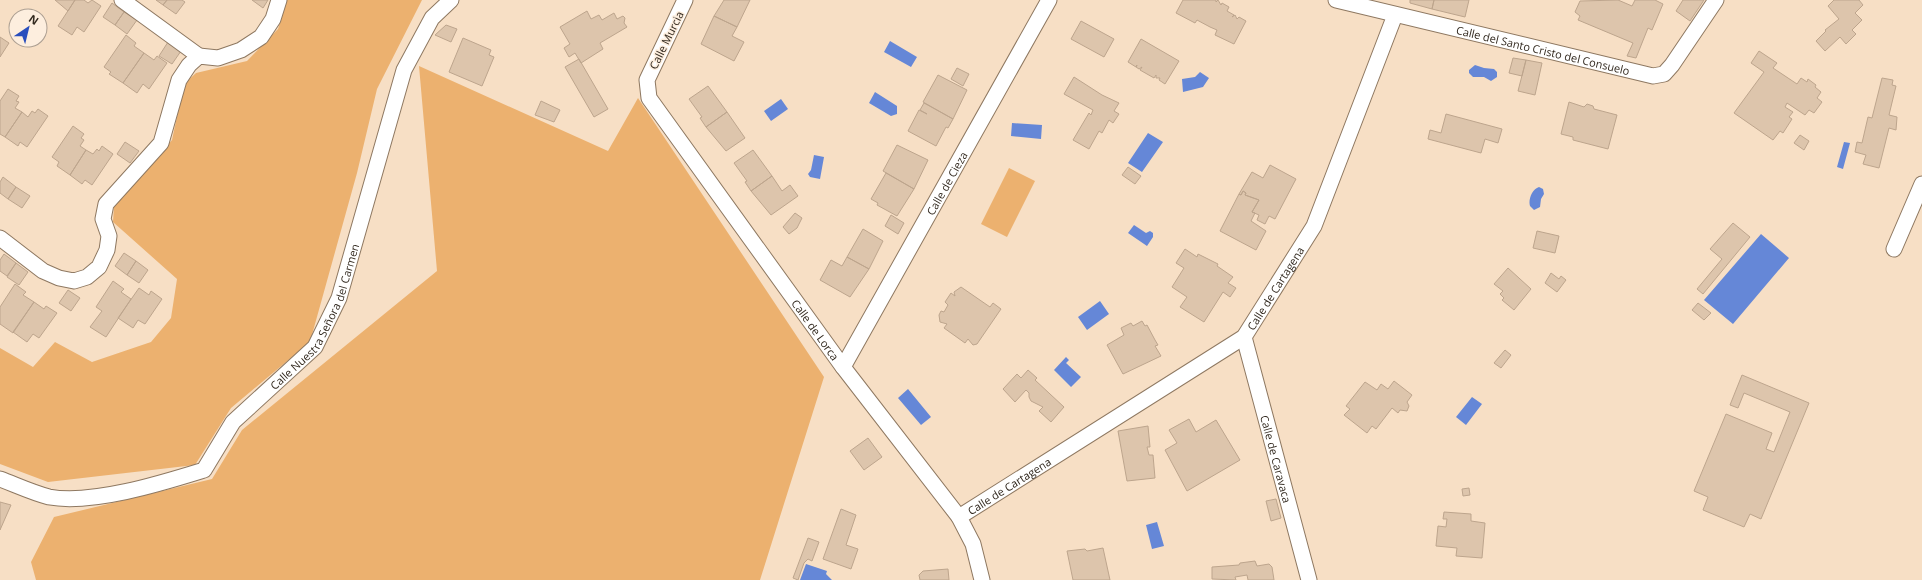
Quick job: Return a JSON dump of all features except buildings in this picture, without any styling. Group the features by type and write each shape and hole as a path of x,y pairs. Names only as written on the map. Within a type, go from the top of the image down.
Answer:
{"street":[{"path":"122,0 199,56 218,58 241,50 261,37 273,19 279,0"},
{"name":"Calle Nuestra Señora del Carmen","path":"0,479 49,497 85,498 160,484 204,470 233,422 315,347 339,298 404,70 432,18 451,0"},
{"name":"Calle Murcia","path":"647,80 685,0"},
{"name":"Calle de Cieza","path":"843,367 1049,0"},
{"name":"Calle del Santo Cristo del Consuelo","path":"1336,0 1653,76 1664,74 1672,65 1716,0"},
{"name":"Calle de Cartagena","path":"959,517 1244,337 1314,226 1395,15"},
{"path":"0,238 43,271 59,278 74,281 87,277 99,267 107,250 109,236 103,219 106,204 161,142 179,80 189,65 199,56"},
{"name":"Calle de Lorca","path":"647,80 649,98 843,367 959,517 973,544 982,580"},
{"path":"1894,249 1922,184"},
{"name":"Calle de Caravaca","path":"1244,337 1309,580"}],"shaded area":[{"path":"287,0 422,0 377,89 357,173 310,342 231,408 195,465 48,482 0,464 0,348 33,367 55,342 92,362 151,342 171,318 177,279 113,222 114,207 172,140 184,84 196,73 247,61 278,29"},
{"path":"419,66 608,151 638,98 824,377 760,580 36,580 31,562 54,517 212,479 242,430 437,271"},
{"path":"1009,168 1035,181 1007,237 981,224"}],"water":[{"path":"890,41 917,57 911,67 884,52"},
{"path":"1475,65 1494,69 1497,72 1497,77 1491,81 1484,77 1473,77 1469,73 1469,70"},
{"path":"1200,72 1209,78 1203,87 1183,92 1182,79 1195,77"},
{"path":"875,92 897,106 897,114 891,116 869,103"},
{"path":"781,99 788,109 771,121 764,111"},
{"path":"1012,123 1042,125 1041,139 1011,136"},
{"path":"1148,133 1163,142 1142,172 1128,163"},
{"path":"1844,142 1850,143 1843,169 1837,167"},
{"path":"814,155 824,157 820,179 810,177 808,174 811,170"},
{"path":"1539,187 1543,189 1544,194 1541,199 1540,207 1534,210 1530,206 1530,198 1534,190"},
{"path":"1134,225 1146,233 1150,231 1153,233 1153,237 1147,246 1128,233"},
{"path":"1761,234 1789,258 1733,324 1704,300"},
{"path":"1100,301 1109,314 1087,330 1078,317"},
{"path":"1066,357 1069,360 1066,363 1081,377 1071,387 1054,370"},
{"path":"908,389 931,417 921,425 898,398"},
{"path":"1472,397 1482,404 1466,425 1456,417"},
{"path":"1157,522 1164,546 1152,549 1146,525"},
{"path":"806,564 827,571 826,574 832,580 800,580"}]}
